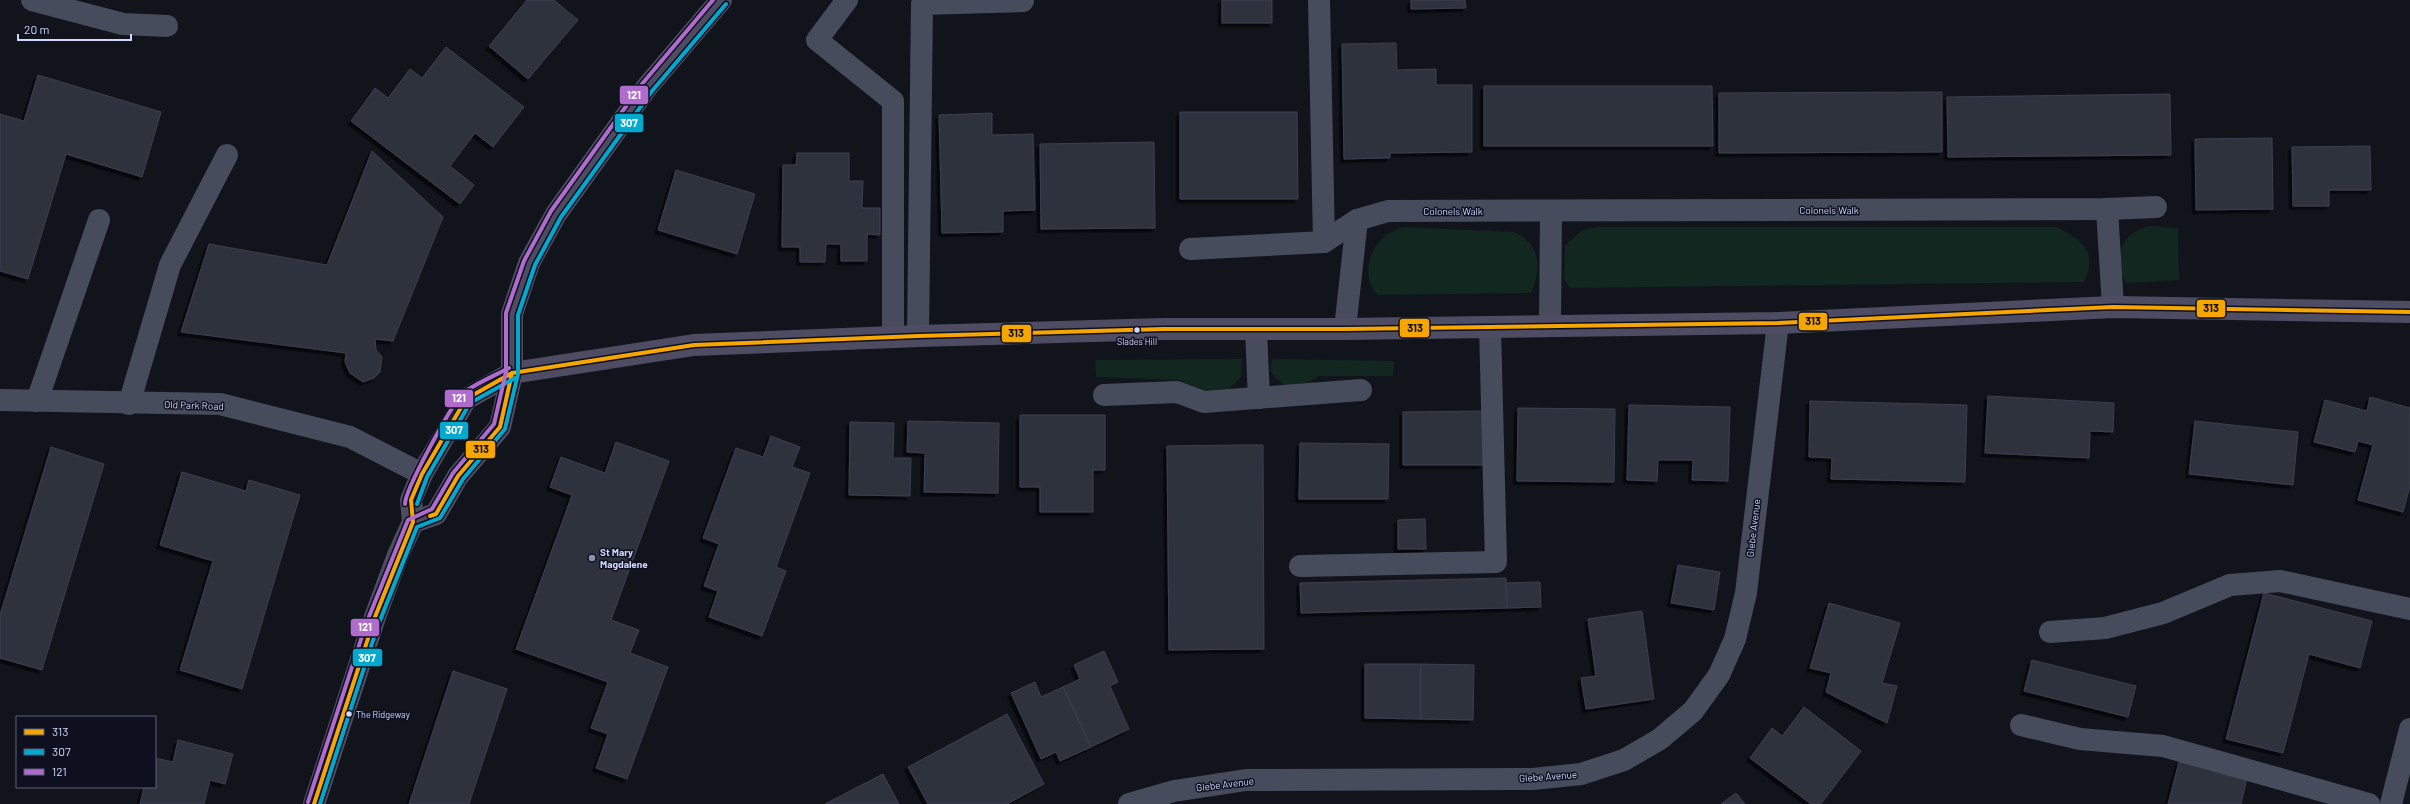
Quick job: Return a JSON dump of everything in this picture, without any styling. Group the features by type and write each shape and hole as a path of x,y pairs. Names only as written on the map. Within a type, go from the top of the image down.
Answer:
{"main road":[{"path":"413,522 436,514 458,476 500,427 512,373 512,314 530,263 556,214 647,87 721,0"},
{"path":"314,804 375,617 398,555 413,522 411,500 422,474 466,399 512,373 694,345 918,336 1163,329 1256,330 1778,323 2113,307 2410,312"}],"street":[{"path":"32,0 123,24 167,26"},
{"path":"847,0 817,40 893,101 893,337"},
{"path":"1190,249 1324,242 1319,0"},
{"path":"918,336 922,4 1023,1"},
{"path":"130,404 170,265 227,155"},
{"name":"Colonels Walk","path":"1324,242 1357,220 1388,211 2107,209 2156,207"},
{"path":"2107,209 2113,307"},
{"path":"1550,326 1551,211"},
{"path":"38,401 99,220"},
{"path":"1345,329 1357,220"},
{"name":"Glebe Avenue","path":"1129,804 1174,791 1246,780 1533,779 1581,774 1624,760 1660,739 1693,711 1719,675 1735,639 1746,593 1778,323"},
{"path":"1300,566 1496,562 1490,327"},
{"path":"1256,330 1259,398"},
{"path":"1104,395 1177,392 1204,402 1361,390"},
{"name":"Old Park Road","path":"0,400 130,404 220,404 350,437 422,474"},
{"path":"2050,632 2105,628 2163,613 2230,585 2280,581 2410,609"},
{"path":"2020,725 2080,739 2163,746 2368,804"},
{"path":"2391,804 2410,729"}],"green space":[{"path":"2150,226 2178,228 2179,280 2126,283 2120,265 2122,248 2132,234 2140,229"},
{"path":"1402,227 1513,232 1529,242 1537,257 1537,275 1531,293 1378,295 1373,288 1368,273 1371,257 1374,249 1385,236"},
{"path":"1597,227 2056,227 2073,236 2080,242 2085,248 2089,262 2088,272 2084,282 1570,288 1564,279 1565,246 1581,231"},
{"path":"1242,359 1241,377 1226,392 1205,390 1178,380 1096,377 1095,360"},
{"path":"1272,359 1394,361 1393,376 1319,376 1301,386 1288,388 1275,377 1270,370"}],"building":[{"path":"527,0 554,0 578,20 528,79 489,46"},
{"path":"1222,0 1272,0 1272,23 1222,23"},
{"path":"1411,0 1465,0 1466,8 1411,9"},
{"path":"1396,43 1397,70 1436,69 1436,85 1472,85 1472,152 1390,153 1390,158 1344,159 1342,44"},
{"path":"446,47 524,107 493,147 475,133 450,166 474,185 460,204 351,121 375,88 388,98 410,69 422,78"},
{"path":"38,75 161,112 142,177 66,154 28,279 0,271 0,114 24,121"},
{"path":"1484,86 1712,86 1713,146 1484,146"},
{"path":"1942,92 1942,152 1719,153 1719,93"},
{"path":"2170,94 2171,155 1948,157 1947,97"},
{"path":"1180,112 1297,112 1298,199 1180,199"},
{"path":"992,113 992,135 1033,134 1035,210 1003,211 1003,232 942,233 939,115"},
{"path":"2272,138 2273,209 2196,210 2195,139"},
{"path":"1154,142 1155,228 1041,229 1040,144"},
{"path":"2370,146 2371,190 2329,190 2329,206 2293,206 2292,147"},
{"path":"372,151 443,217 393,341 375,339 376,350 382,357 380,372 374,378 363,382 350,373 345,362 346,353 181,332 209,244 327,265"},
{"path":"797,153 849,153 849,181 863,181 862,208 880,208 880,235 867,234 867,261 841,261 841,244 826,244 825,262 800,262 800,247 782,247 783,165 796,165"},
{"path":"676,170 755,194 737,254 658,230"},
{"path":"1988,396 2114,403 2113,432 2090,431 2089,458 1985,453"},
{"path":"2370,397 2410,408 2410,486 2403,512 2358,500 2373,445 2358,441 2355,452 2314,442 2325,400 2367,411"},
{"path":"1810,401 1967,405 1965,482 1831,479 1832,458 1809,457"},
{"path":"1629,405 1730,407 1728,481 1692,480 1693,460 1658,460 1657,481 1627,480"},
{"path":"1518,408 1615,409 1614,482 1517,481"},
{"path":"1483,411 1483,465 1403,465 1403,412"},
{"path":"1020,415 1105,415 1105,470 1093,470 1093,512 1040,512 1040,487 1020,487"},
{"path":"908,421 999,423 998,493 924,492 925,453 907,452"},
{"path":"2195,421 2298,432 2293,485 2189,474"},
{"path":"850,422 894,423 893,458 911,458 910,496 849,495"},
{"path":"771,436 800,447 792,467 810,473 776,567 786,571 762,636 709,617 718,591 704,586 719,544 703,538 736,448 763,457"},
{"name":"St Mary Magdalene","path":"616,442 669,461 611,620 639,630 630,653 668,667 627,779 596,768 608,734 591,728 608,682 516,649 572,495 550,487 561,457 605,473"},
{"path":"1300,443 1389,444 1388,499 1299,499"},
{"path":"1263,445 1264,649 1169,650 1167,446"},
{"path":"51,447 104,464 42,670 0,658 0,615"},
{"path":"182,472 246,491 249,480 300,495 242,689 180,670 213,561 160,545"},
{"path":"1425,519 1426,549 1398,549 1398,520"},
{"path":"1678,565 1720,572 1714,610 1671,603"},
{"path":"1506,578 1507,608 1301,613 1300,583"},
{"path":"1540,582 1541,607 1507,608 1506,583"},
{"path":"2264,593 2372,621 2360,668 2309,654 2283,753 2226,739"},
{"path":"1829,603 1900,623 1882,683 1897,686 1887,723 1826,692 1831,673 1810,668"},
{"path":"1642,611 1654,699 1586,709 1581,678 1596,676 1588,619"},
{"path":"1104,651 1118,682 1110,686 1129,729 1091,747 1063,687 1080,679 1074,665"},
{"path":"2032,660 2136,686 2128,717 2024,691"},
{"path":"1365,664 1421,664 1421,719 1365,718"},
{"path":"1421,664 1474,665 1473,720 1421,719"},
{"path":"453,671 507,689 469,804 409,804"},
{"path":"1035,682 1041,697 1063,687 1091,747 1060,761 1056,752 1041,759 1011,693"},
{"path":"1804,707 1861,751 1821,804 1811,804 1750,758 1772,728 1782,736"},
{"path":"1007,714 1044,784 1007,804 928,804 908,767"},
{"path":"178,740 233,754 225,784 210,780 204,804 140,804 144,788 156,788 156,758 173,762"},
{"path":"2179,762 2247,778 2241,804 2168,804"},
{"path":"883,774 899,804 825,804"},
{"path":"1736,793 1745,804 1721,804"}],"transit line":[{"name":"121","path":"308,802 366,624 408,520 432,509 453,473 494,424 506,372 506,313 524,261 551,211 642,84 713,0"},
{"name":"307","path":"320,804 377,628 417,527 440,518 463,479 505,429 518,374 518,315 535,265 561,217 652,91 726,4"},
{"name":"313","path":"314,804 375,617 413,522 411,500 422,474 466,399 512,373 694,345 918,336 1163,329 1345,329 1778,323 2113,307 2410,312"},
{"name":"121","path":"405,504 412,483 420,467 438,432 461,395 476,385 509,368"},
{"name":"313","path":"430,516 436,514 458,476 500,427 512,373"},
{"name":"307","path":"417,504 427,477 470,403 515,378"}],"place":[{"name":"Slades Hill","path":"1137,330"},
{"name":"St Mary Magdalene","path":"592,558"},
{"name":"The Ridgeway","path":"349,714"}]}
